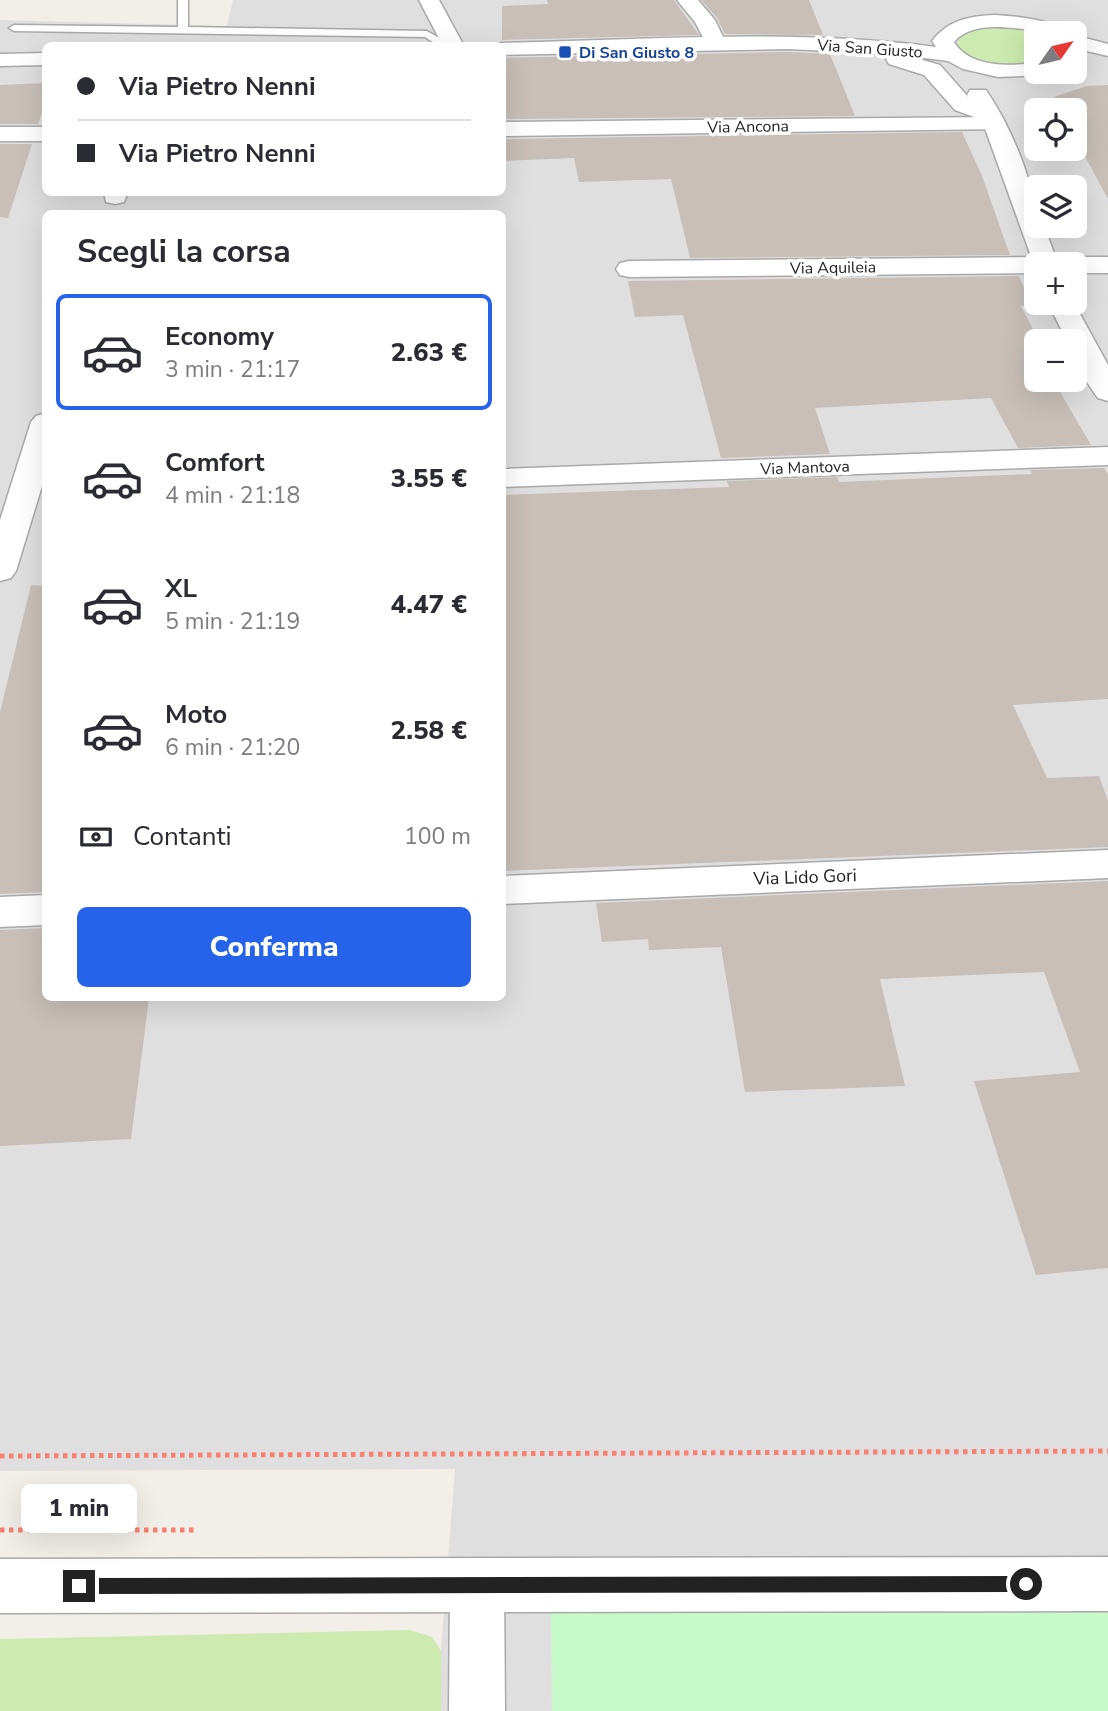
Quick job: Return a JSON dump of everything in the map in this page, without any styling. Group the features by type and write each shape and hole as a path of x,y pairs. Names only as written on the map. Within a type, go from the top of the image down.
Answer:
{"street":[{"path":"429,0 452,42"},
{"path":"687,0 705,20 716,44"},
{"path":"982,0 1024,22"},
{"path":"1024,24 963,16 943,41 959,58 966,77 993,120 1041,252"},
{"name":"Via San Giusto","path":"788,43 902,33 947,33"},
{"path":"788,43 921,64 932,70 962,105 993,120"},
{"name":"Via San Giusto","path":"506,49 788,43 883,46 959,58 998,70 1024,70"},
{"path":"1087,44 1108,50"},
{"path":"0,60 42,59"},
{"path":"1087,64 1108,66"},
{"path":"993,120 1011,84 1024,75"},
{"name":"Via Ancona","path":"506,129 993,120"},
{"path":"0,134 42,134"},
{"name":"Via Aquileia","path":"629,270 1024,265"},
{"path":"1087,265 1108,265"},
{"path":"1067,315 1108,393"},
{"path":"0,571 42,434"},
{"name":"Via Mantova","path":"506,478 1108,457"},
{"name":"Via Lido Gori","path":"506,890 1108,864"},
{"path":"0,912 42,910"},
{"path":"0,1586 1108,1584"},
{"path":"477,1586 477,1711"}],"lane":[{"path":"183,0 183,30"},
{"path":"14,27 427,34 441,42"}],"path":[{"path":"0,1456 1108,1451"}],"shaded area":[{"path":"233,0 1108,0 1108,1711 441,1711 441,1651 455,1469 0,1471 0,20 227,26"}],"green space":[{"path":"988,27 1024,31 1024,63 996,63 966,54 958,48 958,37 975,29"},
{"path":"551,1608 1108,1609 1108,1711 552,1711"},
{"path":"410,1630 432,1637 441,1651 441,1711 0,1711 0,1639"}],"building":[{"path":"547,0 674,0 699,35 502,40 502,6 548,4"},
{"path":"701,0 809,0 823,35 725,34 717,18"},
{"path":"788,52 830,54 855,116 506,119 506,58"},
{"path":"42,83 42,112 38,124 0,124 0,85"},
{"path":"1108,85 1108,199 1087,160 1087,98 1054,97 1087,86"},
{"path":"962,132 982,176 1010,255 690,258 671,179 579,182 574,158 506,161 506,139"},
{"path":"0,144 32,144 8,218 0,217"},
{"path":"1019,276 1024,288 1024,306 1021,306 1033,329 1024,329 1024,392 1060,392 1091,445 1018,448 991,398 815,408 830,454 721,458 683,315 635,317 628,281"},
{"path":"1104,468 1108,474 1108,699 1013,705 1047,778 1099,776 1108,801 1108,847 506,871 506,495 729,487 727,481 837,477 839,482 1032,474 1030,470"},
{"path":"31,585 42,586 42,892 0,894 0,712"},
{"path":"1108,881 1108,1268 1036,1275 974,1081 1080,1072 1044,972 880,979 905,1086 745,1092 721,947 649,950 648,939 602,942 596,903"},
{"path":"42,928 42,1001 149,1001 131,1139 0,1146 0,930"}],"place":[{"name":"Di San Giusto 8","path":"565,52"}],"route":[{"path":"79,1586 1026,1584"}]}
